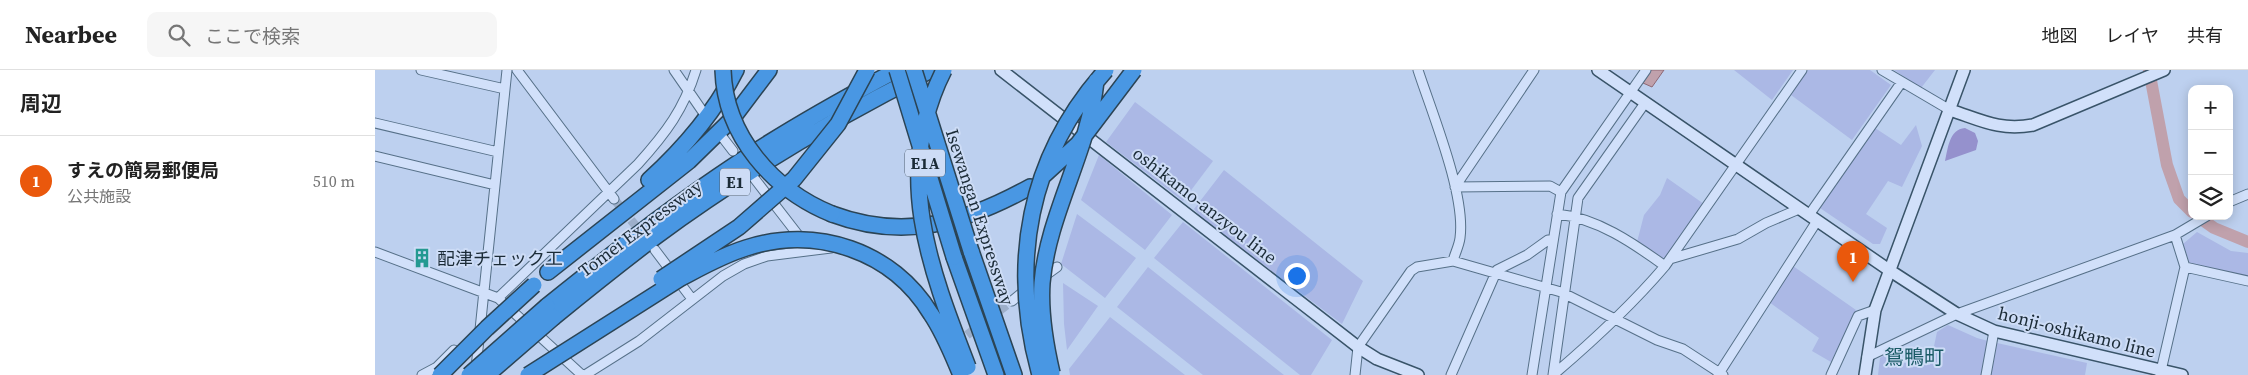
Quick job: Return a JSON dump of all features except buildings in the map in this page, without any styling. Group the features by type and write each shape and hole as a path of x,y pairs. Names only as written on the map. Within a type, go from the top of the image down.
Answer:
{"highway":[{"path":"723,70 729,105 737,127 749,148 777,181 797,196 832,214 865,224 891,227 936,226 990,208 1030,187 1078,144 1135,70"},
{"path":"440,375 487,328 669,162 709,113 736,70"},
{"path":"549,272 689,160 712,139 749,99 769,70"},
{"path":"528,375 571,341 739,227 794,179 838,124 867,70"},
{"name":"Isewangan Expressway","path":"897,70 953,256 996,375"},
{"name":"Tomei Expressway","path":"487,375 550,312 648,226 718,176 785,133 897,70"},
{"name":"Isewangan Expressway","path":"914,70 971,251 1014,375"},
{"name":"Tomei Expressway","path":"469,375 550,312 726,188 792,145 862,105 931,70"},
{"path":"944,70 931,100 923,133 919,175 920,204 923,233 931,265 971,375"},
{"path":"1052,375 1043,322 1042,282 1053,229 1090,118 1097,70"},
{"path":"1040,375 1029,330 1025,296 1025,264 1032,209 1040,182 1061,132 1089,88 1106,70"},
{"path":"528,375 681,278 704,266 748,247 794,238 817,240 839,245 876,259 907,283 931,312 962,375"}],"main road":[{"name":"oshikamo-anzyou line","path":"1001,70 1359,347 1377,359 1418,375"},
{"name":"honji-oshikamo line","path":"1597,70 1735,166 1957,314 1994,331 2160,373 2182,375"},
{"path":"1865,375 1875,310 1964,70"},
{"path":"1949,110 2002,127 2014,128 2033,125 2161,71"}],"street":[{"path":"421,70 505,89"},
{"path":"475,375 507,70"},
{"path":"517,70 611,195"},
{"path":"673,70 703,112"},
{"path":"498,298 611,195 660,140 677,116 689,92 696,70"},
{"path":"1418,70 1455,187 1460,215 1460,238 1453,260"},
{"path":"1455,187 1534,70"},
{"path":"1532,375 1548,288 1561,192 1646,70"},
{"path":"1644,102 1578,198 1562,293 1553,375 1585,348 1642,293 1668,262 1802,70"},
{"path":"1881,70 1949,110"},
{"path":"1355,375 1359,347 1411,271 1417,267 1453,260 1562,293 1657,340 1683,349 1720,374 1808,215 1901,83"},
{"path":"375,123 498,152"},
{"path":"723,138 733,150"},
{"path":"375,156 495,186"},
{"path":"755,178 809,250"},
{"path":"1455,187 1550,186 1561,192"},
{"path":"2233,200 2248,194"},
{"path":"1557,214 1574,216 1626,238 1668,262 1739,239 1765,223 1808,215"},
{"path":"1867,357 1957,314 2175,236 2201,220"},
{"path":"2160,373 2185,267 2175,236"},
{"path":"1451,375 1497,270 1527,255 1548,240 1553,240"},
{"path":"375,252 498,298 583,375 639,341 692,298 744,264 767,256 851,247 877,256 896,269 921,295 952,347 962,375"},
{"path":"655,250 692,298"},
{"path":"1012,301 1057,267"},
{"path":"2185,267 2248,281"},
{"path":"1831,375 1857,316 1875,310"},
{"path":"422,375 437,367 480,326"},
{"path":"1986,375 1994,331"},
{"path":"952,347 967,335"}],"shaded area":[{"path":"1651,70 1664,70 1652,87 1643,83"},
{"path":"1734,70 1793,70 1772,100"},
{"path":"1808,70 1870,70 1891,85 1852,140 1791,95"},
{"path":"1894,70 1935,70 1921,88"},
{"path":"1135,102 1213,161 1183,201 1106,142"},
{"path":"1916,125 1922,146 1902,187 1888,181 1866,214 1887,228 1880,244 1873,244 1820,208 1875,128 1901,145"},
{"path":"1965,128 1975,133 1978,141 1976,150 1945,161 1952,136 1960,129"},
{"path":"1099,155 1172,215 1145,250 1081,200"},
{"path":"1224,170 1363,281 1342,324 1200,217 1194,209"},
{"path":"1667,178 1704,204 1665,260 1637,242 1644,215 1660,195"},
{"path":"1077,214 1136,258 1105,298 1061,264"},
{"path":"1183,222 1332,340 1311,375 1300,375 1154,258"},
{"path":"2197,232 2231,251 2248,253 2248,277 2190,264 2183,244"},
{"path":"1793,266 1856,310 1831,362 1812,351 1819,338 1769,302"},
{"path":"1148,267 1284,375 1203,375 1117,307"},
{"path":"1063,283 1098,306 1067,350 1064,324"},
{"path":"1110,317 1185,375 1070,375 1069,369"},
{"path":"1948,325 1988,341 1981,375 1878,375 1880,358 1893,350 1892,362 1930,365 1937,332"},
{"path":"1997,343 2087,363 2085,375 1991,375"}],"waterway":[{"path":"2149,70 2167,165 2179,199 2188,208"},
{"path":"2203,220 2214,228 2248,242"}],"tunnel":[{"path":"614,199 644,236"},
{"path":"967,335 1012,301"}],"place":[{"name":"配津チェック工","path":"422,258"},
{"name":"すえの簡易郵便局","path":"1853,282"}],"district":[{"name":"鴛鴨町","path":"1914,357"}]}
